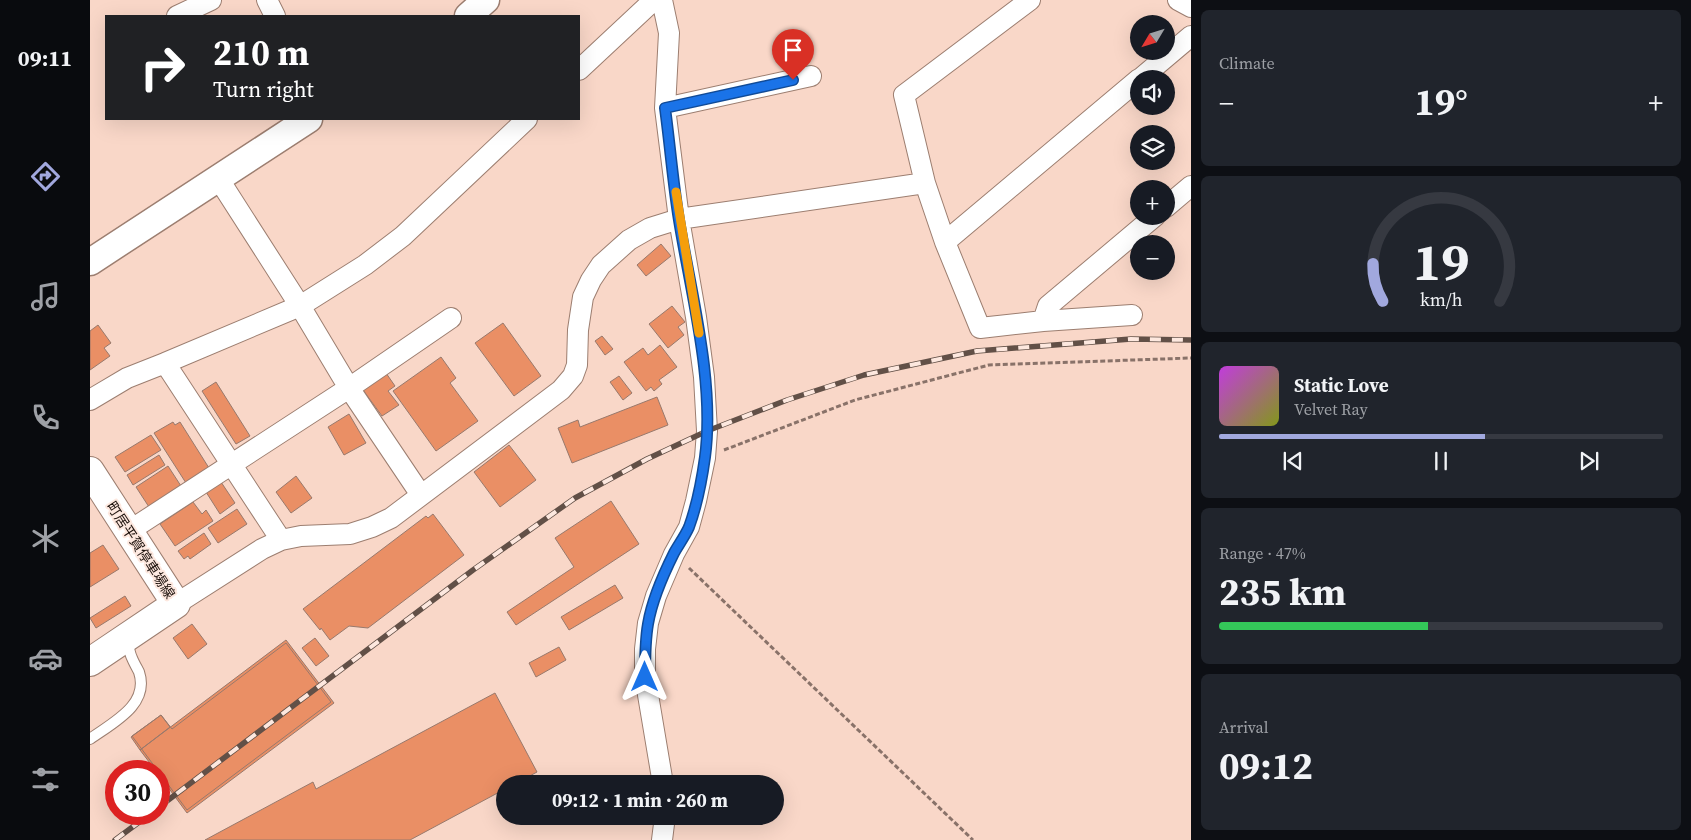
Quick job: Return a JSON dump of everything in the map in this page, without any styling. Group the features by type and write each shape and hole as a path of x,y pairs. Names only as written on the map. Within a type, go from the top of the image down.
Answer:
{"main road":[{"name":"町居平賀停車場線","path":"90,471 176,604"},
{"path":"90,662 176,604"}],"street":[{"path":"179,15 211,0"},
{"path":"267,0 274,15"},
{"path":"469,15 486,0"},
{"path":"580,69 654,0"},
{"path":"661,775 645,677 645,649 648,623 656,596 674,554 689,527 705,458 708,431 704,377 679,219 665,108 669,32 662,0"},
{"path":"1030,0 904,95 926,183 945,242 980,328 1044,321 1132,315"},
{"path":"1178,0 1191,7"},
{"path":"1150,70 1191,36"},
{"path":"665,108 811,76"},
{"path":"945,242 1130,87"},
{"path":"90,262 307,120"},
{"path":"90,400 127,378 166,364 300,306 365,265 403,236 526,120"},
{"path":"218,178 300,306 349,388 421,495"},
{"path":"176,604 262,549 281,540 301,536 350,534 391,518 561,390 573,376 577,364 578,330 583,297 591,280 602,266 630,240 650,228 679,219 926,183"},
{"path":"1175,199 1191,186"},
{"path":"1044,321 1048,306 1144,225"},
{"path":"129,531 349,388 451,318"},
{"path":"166,364 281,540"},
{"path":"662,840 664,825"}],"lane":[{"path":"90,739 127,712 139,698 141,689 139,673 131,656 127,636"}],"path":[{"path":"705,458 854,400 988,365 1191,358"},
{"path":"674,554 973,840"}],"building":[{"path":"661,244 671,256 646,276 637,265"},
{"path":"672,306 685,322 678,327 684,335 668,348 649,324"},
{"path":"503,323 541,376 514,396 475,343"},
{"path":"98,325 111,343 104,348 110,356 90,370 90,331"},
{"path":"602,336 613,349 605,355 595,341"},
{"path":"660,345 677,367 659,380 662,384 654,391 651,387 646,391 624,362 643,348 648,355"},
{"path":"441,357 456,378 450,383 478,421 436,451 393,391"},
{"path":"386,373 395,386 388,391 399,405 382,416 363,390"},
{"path":"619,376 632,393 623,400 610,382"},
{"path":"216,382 250,436 236,444 202,391"},
{"path":"657,397 668,425 572,463 558,428 578,420 580,427"},
{"path":"349,414 366,443 344,455 328,427"},
{"path":"173,422 175,425 180,422 209,468 186,483 154,433"},
{"path":"151,435 161,450 125,472 115,457"},
{"path":"509,445 536,480 500,507 474,472"},
{"path":"159,455 165,465 133,485 127,475"},
{"path":"168,466 181,486 149,507 136,487"},
{"path":"296,476 312,498 291,513 276,492"},
{"path":"221,482 235,503 220,514 206,492"},
{"path":"611,501 639,544 516,625 507,612 574,567 555,538"},
{"path":"193,502 202,514 206,510 213,521 175,546 160,524"},
{"path":"237,509 247,524 218,543 208,528"},
{"path":"433,514 464,555 368,628 349,626 330,640 303,609 426,516 428,518"},
{"path":"204,533 211,544 190,559 188,556 184,559 178,551"},
{"path":"103,545 119,569 90,587 90,553"},
{"path":"615,585 623,598 569,630 561,617"},
{"path":"125,596 131,606 96,628 90,618"},
{"path":"192,624 207,644 188,659 173,638"},
{"path":"315,638 329,656 316,666 302,648"},
{"path":"286,640 334,703 187,813 170,790 170,760 148,760 140,750"},
{"path":"286,643 331,702 187,810 170,787 170,760 150,760 132,736 161,715 172,729"},
{"path":"559,647 566,660 536,677 529,663"},
{"path":"495,693 537,772 532,775 496,775 496,794 410,840 205,840 313,782 316,789"},
{"path":"161,715 170,727 140,750 131,737"}],"railway":[{"path":"170,799 473,570 575,498 647,459 707,431 787,400 864,375 977,351 1131,339 1191,340"},
{"path":"115,840 135,825"}],"slow traffic":[{"path":"676,192 699,333"}],"route":[{"path":"645,677 645,649 648,623 656,596 674,554 689,527 705,458 708,431 704,377 679,219 665,108 793,80"}]}
